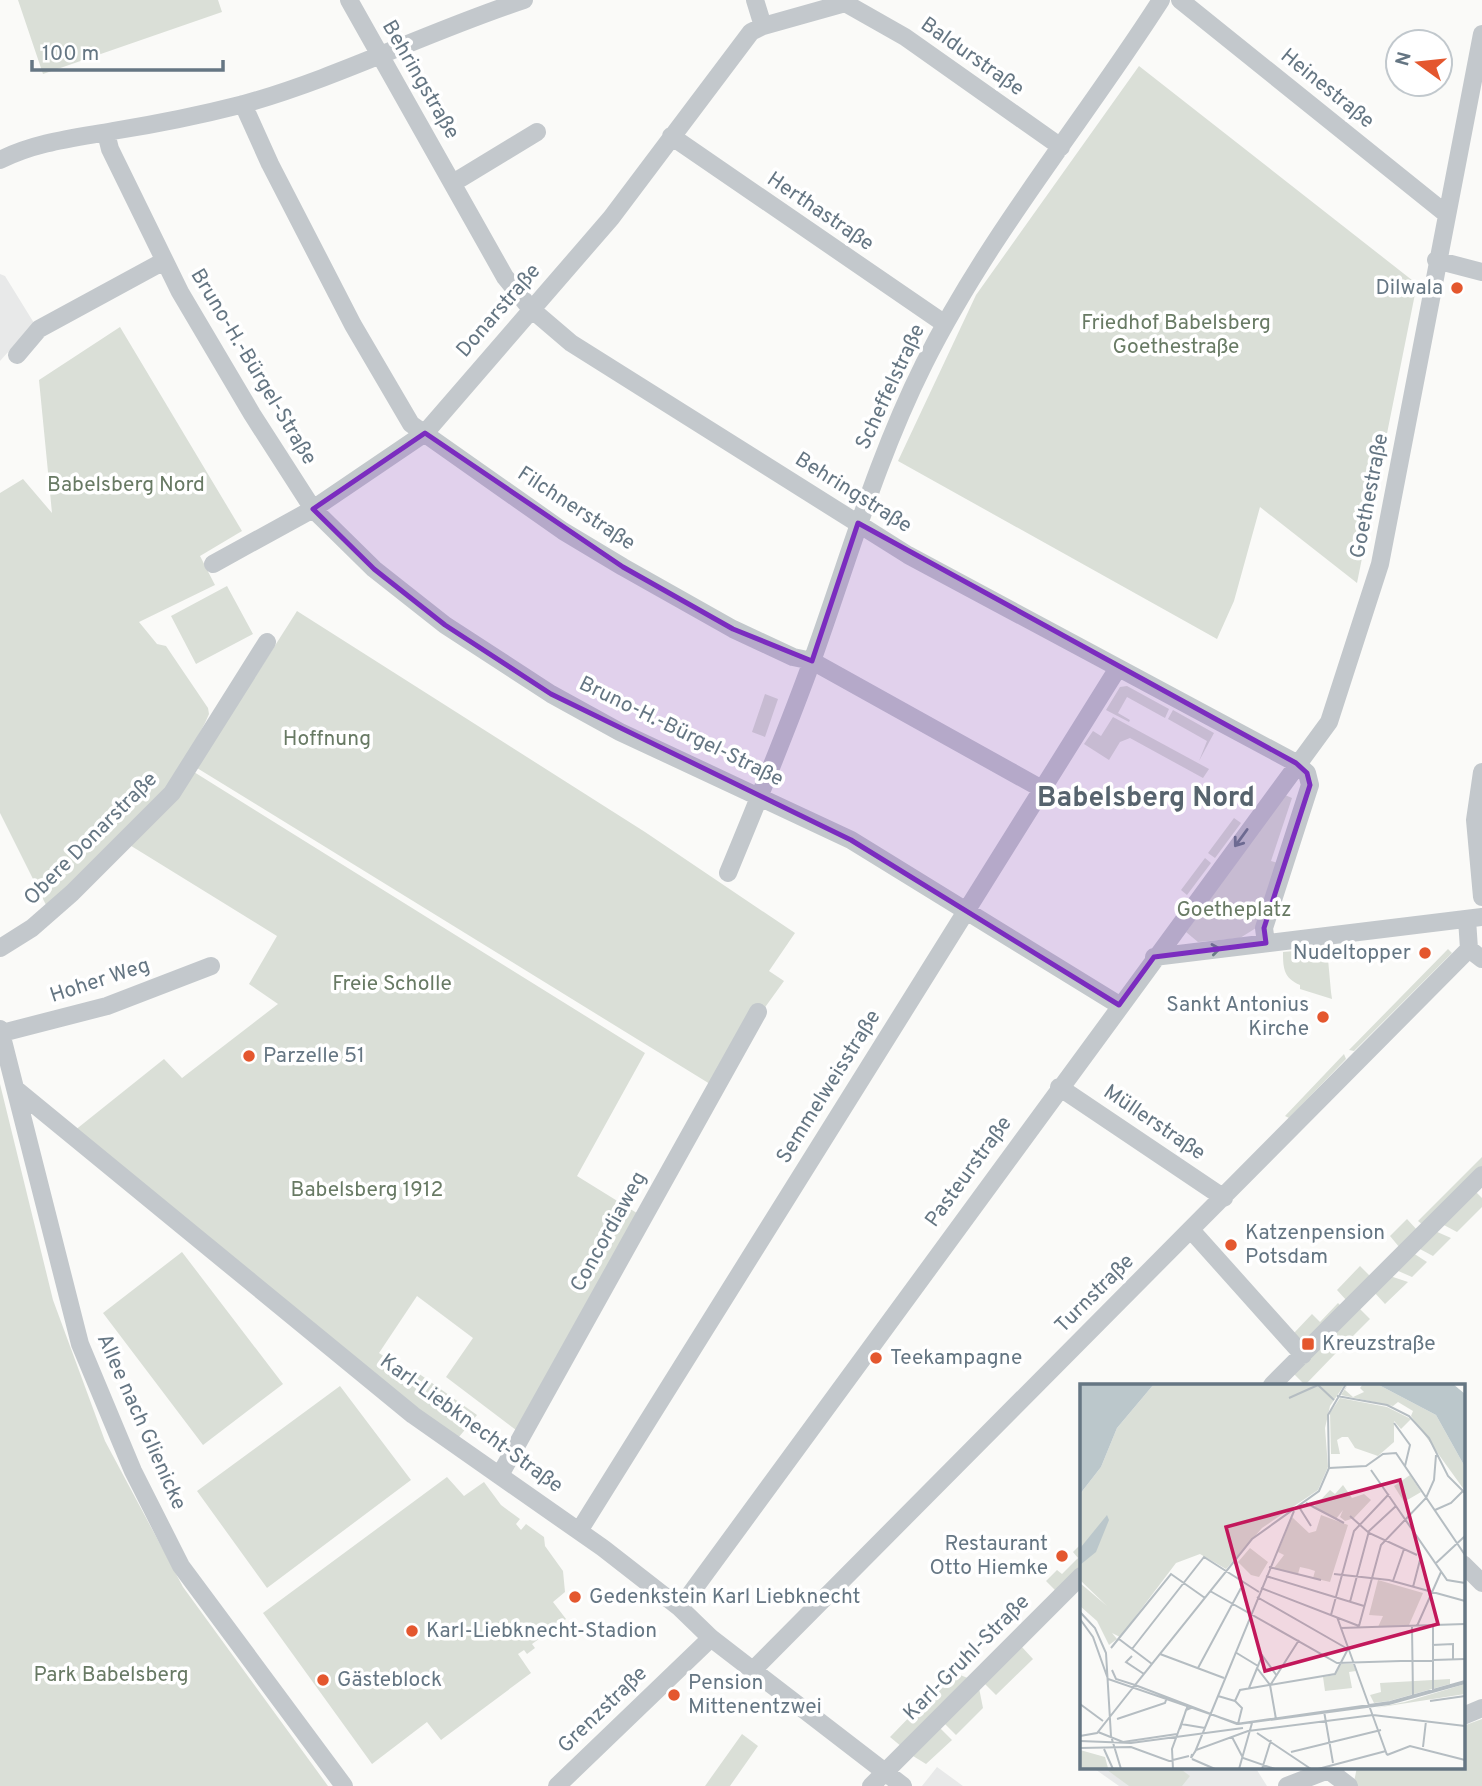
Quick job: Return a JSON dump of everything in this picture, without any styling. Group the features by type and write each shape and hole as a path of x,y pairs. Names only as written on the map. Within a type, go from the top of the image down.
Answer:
{"street":[{"name":"Behringstraße","path":"349,0 505,278 530,308 571,343 908,555 1296,764"},
{"path":"0,160 43,143 106,133 243,104 314,82 446,27 524,0"},
{"path":"755,0 763,26"},
{"name":"Scheffelstraße","path":"728,873 812,662 858,523 906,402 945,324 994,243 1161,0"},
{"name":"Heinestraße","path":"1180,0 1445,213"},
{"name":"Baldurstraße","path":"763,26 814,6 845,3 905,37 1061,148"},
{"name":"Donarstraße","path":"213,564 313,509 425,433 530,308 611,218 751,32 763,26"},
{"name":"Goethestraße","path":"1296,764 1329,722 1380,564 1445,213 1479,60 1482,33"},
{"name":"Filchnerstraße","path":"243,104 270,164 353,325 411,424 563,531 622,567 733,629 793,657 812,662 1042,789"},
{"path":"453,183 537,132"},
{"name":"Bruno-H.-Bürgel-Straße","path":"106,133 110,149 164,261 216,355 313,509 374,569 444,625 551,694 620,732 851,840 1119,1005"},
{"name":"Herthastraße","path":"671,136 945,324"},
{"path":"1436,260 1482,272"},
{"name":"Bruno-H.-Bürgel-Straße","path":"17,355 39,329 164,261"},
{"name":"Obere Donarstraße","path":"0,948 32,928 72,893 172,793 267,642"},
{"name":"Semmelweisstraße","path":"579,1531 1118,668"},
{"path":"1266,943 1264,928 1310,785 1307,773 1296,764"},
{"name":"Pasteurstraße","path":"680,1608 1296,764"},
{"path":"1482,772 1475,820 1482,897"},
{"path":"1154,957 1475,918 1476,954"},
{"name":"Turnstraße","path":"752,1671 1191,1230 1476,954"},
{"name":"Hoher Weg","path":"1,1031 107,1006 211,966"},
{"name":"Concordiaweg","path":"500,1475 758,1012"},
{"name":"Allee nach Glienicke","path":"1,1031 80,1344 133,1471 181,1566 344,1786"},
{"name":"Müllerstraße","path":"1059,1087 1224,1198"},
{"name":"Karl-Liebknecht-Straße","path":"18,1091 413,1415 470,1458 500,1475 579,1531 680,1608 711,1638 752,1671 903,1786"},
{"path":"1277,1384 1303,1354 1482,1175"},
{"path":"1191,1230 1303,1354"},
{"path":"1464,1565 1482,1583"},
{"name":"Karl-Gruhl-Straße","path":"871,1786 1080,1577"},
{"name":"Grenzstraße","path":"557,1786 711,1638"},
{"path":"1464,1716 1482,1708"},
{"path":"1287,1786 1332,1768 1349,1786"}],"highlighted area":[{"path":"425,433 623,567 733,629 812,661 858,523 1296,763 1307,773 1310,785 1264,928 1266,943 1154,957 1119,1005 851,840 551,694 445,625 374,569 313,509"}],"shaded area":[{"path":"0,274 5,276 34,323 0,361"},
{"path":"937,1767 963,1786 922,1786"},
{"path":"1093,1768 1256,1768 1267,1786 1119,1786"}],"green space":[{"path":"18,0 218,0 222,12 43,74"},
{"name":"Friedhof Babelsberg Goethestraße","path":"1139,66 1417,284 1357,583 1260,507 1234,601 1217,639 898,461 976,295"},
{"path":"120,327 242,531 200,556 215,585 139,622 157,644 166,646 208,708 209,714 205,723 173,782 83,874 46,905 0,813 0,493 23,479 52,513 39,380"},
{"path":"227,586 253,634 196,664 171,616"},
{"name":"Hoffnung","path":"297,611 645,832 795,933 769,971 784,981 710,1084 197,768"},
{"path":"1127,686 1169,709 1165,718 1127,697 1118,713 1130,720 1129,722 1106,710 1120,687"},
{"path":"765,694 778,699 765,737 752,732"},
{"path":"1173,710 1214,733 1199,761 1207,741 1168,719"},
{"path":"1113,717 1209,769 1203,778 1130,738 1120,742 1109,760 1084,744 1093,731 1101,736"},
{"path":"194,772 645,1053 577,1176 640,1215 520,1433 446,1377 473,1338 417,1296 379,1353 415,1377 418,1373 477,1415 454,1443 74,1131 164,1059 182,1078 278,1004 249,984 277,936 128,844"},
{"name":"Goetheplatz","path":"1285,795 1292,798 1271,861 1278,863 1256,928 1240,938 1198,942 1186,932"},
{"path":"1234,818 1241,823 1215,858 1208,853"},
{"path":"1205,858 1211,863 1187,895 1181,890"},
{"path":"1327,948 1332,999 1300,989 1300,985 1288,976 1283,963 1283,952"},
{"path":"1448,949 1452,953 1354,1051 1349,1050"},
{"path":"1344,1054 1346,1059 1289,1118 1285,1116"},
{"name":"Park Babelsberg","path":"0,1084 53,1300 105,1441 183,1587 328,1786 0,1786"},
{"path":"1482,1157 1482,1166 1423,1225 1418,1221"},
{"path":"1475,1191 1482,1198 1482,1207 1457,1232 1442,1224"},
{"path":"1407,1219 1418,1231 1400,1248 1390,1236"},
{"path":"1435,1231 1451,1238 1433,1256 1418,1248"},
{"path":"182,1252 283,1384 203,1445 103,1313"},
{"path":"1413,1253 1427,1262 1412,1277 1396,1270"},
{"path":"1360,1266 1371,1277 1347,1301 1337,1290"},
{"path":"1390,1276 1408,1282 1385,1304 1374,1292"},
{"path":"1338,1303 1342,1307 1305,1344 1294,1333 1312,1314 1320,1322"},
{"path":"1359,1308 1370,1319 1341,1348 1330,1337"},
{"path":"1324,1342 1336,1353 1306,1384 1293,1373"},
{"path":"340,1386 411,1480 267,1588 197,1491"},
{"name":"Karl-Liebknecht-Stadion","path":"447,1477 464,1496 484,1482 501,1505 520,1519 516,1524 521,1530 526,1524 544,1537 545,1546 563,1571 565,1592 553,1602 566,1619 532,1644 535,1648 527,1654 524,1650 518,1654 531,1673 441,1740 427,1722 372,1764 263,1613"},
{"path":"1080,1545 1080,1567 1056,1591 1046,1581 1057,1570 1062,1574 1078,1558 1073,1552"},
{"path":"1021,1646 1033,1659 996,1695 984,1683"},
{"path":"953,1672 970,1679 902,1747 890,1737"},
{"path":"979,1688 983,1708 956,1735 944,1723"},
{"path":"1482,1719 1482,1786 1356,1786 1354,1782 1357,1768 1464,1768 1464,1726"},
{"path":"940,1728 952,1740 926,1764 913,1756"},
{"path":"742,1734 758,1746 730,1786 705,1786"},
{"path":"1104,1768 1179,1768 1190,1776 1182,1786 1129,1786"}],"place":[{"name":"Dilwala","path":"1457,288"},
{"name":"Nudeltopper","path":"1425,953"},
{"name":"Sankt Antonius Kirche","path":"1323,1017"},
{"name":"Parzelle 51","path":"249,1056"},
{"name":"Katzenpension Potsdam","path":"1231,1245"},
{"name":"Kreuzstraße","path":"1308,1344"},
{"name":"Teekampagne","path":"876,1358"},
{"name":"Restaurant Otto Hiemke","path":"1062,1556"},
{"name":"Gedenkstein Karl Liebknecht","path":"575,1597"},
{"name":"Karl-Liebknecht-Stadion","path":"412,1631"},
{"name":"Gästeblock","path":"323,1680"},
{"name":"Pension Mittenentzwei","path":"674,1695"}],"district":[{"name":"Babelsberg Nord","path":"1146,799"}],"park label":[{"name":"Freie Scholle","path":"392,984"},
{"name":"Babelsberg 1912","path":"367,1190"}]}
